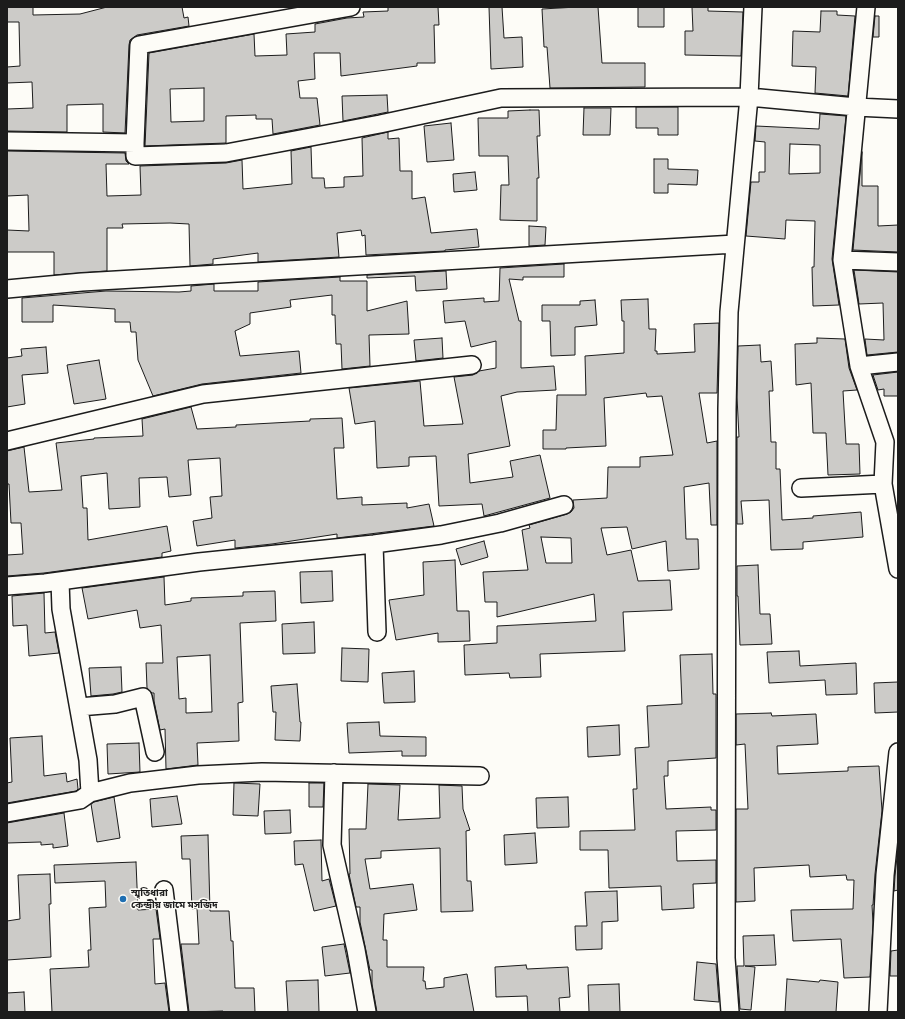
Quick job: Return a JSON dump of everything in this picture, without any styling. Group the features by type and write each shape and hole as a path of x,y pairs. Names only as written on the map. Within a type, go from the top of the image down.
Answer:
{"street":[{"path":"351,7 272,14 139,45 135,156 226,153 380,124 501,98 749,97 856,107 898,109"},
{"path":"730,1012 726,958 727,409 729,312 749,97 753,7"},
{"path":"866,7 842,260 859,366 885,442 883,484 898,569"},
{"path":"7,141 135,143"},
{"path":"7,289 82,282 736,244"},
{"path":"842,260 898,262"},
{"path":"859,366 898,362"},
{"path":"7,441 203,394 472,365"},
{"path":"801,488 883,484"},
{"path":"7,586 60,581 199,562 374,544 441,535 500,523 564,505"},
{"path":"374,544 378,632"},
{"path":"60,581 61,609 88,760 90,793"},
{"path":"79,707 115,704 143,697 154,752"},
{"path":"878,1012 886,876 898,752"},
{"path":"7,813 80,800 90,793 130,783 198,775 262,772 480,776"},
{"path":"334,773 332,845 356,950 367,1012"},
{"path":"164,890 179,1012"}],"building":[{"path":"7,7 33,7 33,15 80,14 107,7 182,7 184,18 188,17 189,26 137,35 130,40 125,133 103,132 103,104 67,105 67,132 7,131 7,109 33,108 32,82 7,83 7,67 20,66 19,22 7,22"},
{"path":"388,7 438,7 439,25 434,25 435,63 417,63 417,66 341,76 340,53 314,53 315,79 298,81 300,98 317,98 320,125 273,134 272,119 256,119 256,115 226,116 226,143 145,146 149,53 254,34 255,56 287,55 286,34 315,32 315,24 347,18 364,17 363,12 388,11","holes":["204,88 204,121 171,122 170,89"]},
{"path":"489,7 502,7 504,38 522,37 523,67 491,69"},
{"path":"598,7 602,63 645,63 645,87 550,88 547,47 544,47 542,9"},
{"path":"638,7 664,7 664,27 638,27"},
{"path":"692,7 708,7 708,11 743,12 741,56 685,55 685,31 693,31"},
{"path":"821,11 837,11 837,15 855,16 848,96 815,93 816,67 792,66 793,31 820,32"},
{"path":"875,16 879,16 879,37 873,37"},
{"path":"387,95 388,112 343,121 342,96"},
{"path":"636,107 678,107 678,135 658,135 658,128 636,128"},
{"path":"584,108 611,108 610,135 583,135"},
{"path":"539,110 540,136 537,136 539,178 537,178 537,221 500,220 501,185 509,185 508,156 479,156 478,118 508,118 508,111"},
{"path":"820,114 846,116 832,259 839,305 813,306 812,267 814,267 815,221 786,220 785,239 746,236 751,182 759,182 759,172 765,172 765,142 755,141 756,126 819,129","holes":["790,144 820,145 820,173 789,174"]},
{"path":"451,123 454,160 427,162 424,126"},
{"path":"388,132 388,139 399,138 400,171 412,171 412,199 425,197 431,233 477,229 479,247 445,251 366,255 365,235 362,236 361,230 337,233 339,257 258,262 258,253 213,259 213,264 190,266 189,224 170,223 122,224 123,228 107,228 107,271 54,275 54,252 7,252 7,230 29,231 28,195 7,196 7,151 125,153 126,161 129,164 106,164 107,196 141,195 140,166 226,163 242,160 243,189 292,184 291,151 311,147 312,178 324,178 325,188 344,187 344,177 363,176 362,138"},
{"path":"862,152 862,186 878,186 878,226 898,225 898,252 853,250"},
{"path":"654,159 668,159 668,169 698,170 697,185 668,184 668,193 654,193"},
{"path":"475,172 477,190 454,192 453,174"},
{"path":"529,226 546,227 545,245 529,246"},
{"path":"564,264 564,277 523,277 523,280 509,279 519,321 521,321 521,368 554,366 556,390 517,392 501,396 510,446 468,454 470,483 513,477 510,461 540,455 550,498 484,516 482,504 439,506 436,456 409,457 409,466 377,468 375,421 355,424 349,388 420,381 424,426 463,424 454,377 473,375 479,371 496,368 496,341 471,347 465,321 445,323 443,301 484,298 484,302 499,301 500,268"},
{"path":"854,270 898,272 898,352 867,355 865,339 884,340 883,303 859,304"},
{"path":"446,271 447,289 416,291 415,276 367,278 367,275"},
{"path":"340,277 340,281 367,281 367,311 407,301 409,334 369,335 370,366 342,369 341,344 336,344 335,315 332,315 332,295 290,300 291,307 250,313 250,324 235,331 240,356 299,351 301,373 202,384 153,396 138,360 136,332 131,332 130,322 115,322 115,309 53,305 53,322 22,322 22,298 106,291 179,292 191,291 191,286 214,284 214,291 258,291 258,282"},
{"path":"648,299 649,329 656,329 655,351 657,351 657,354 695,352 694,324 719,323 717,393 699,393 707,443 717,441 717,525 711,525 709,483 684,487 686,539 698,539 699,569 668,571 666,541 632,549 627,527 601,528 607,555 631,550 638,581 670,580 672,610 623,612 625,651 540,654 541,677 510,678 509,673 465,675 464,645 497,643 497,626 596,621 594,594 497,617 497,602 485,602 483,572 528,570 522,530 530,528 529,525 571,512 574,508 573,500 607,498 608,467 640,467 640,457 673,455 662,396 647,397 646,393 604,398 606,446 543,449 543,430 556,430 557,395 586,395 585,356 624,353 624,321 622,321 621,300","holes":["541,537 571,538 572,563 546,563"]},
{"path":"595,300 597,325 575,327 575,355 551,356 550,321 542,321 542,305 580,305 580,301"},
{"path":"442,338 443,358 416,361 414,340"},
{"path":"817,338 845,339 849,368 857,390 843,391 846,444 859,444 860,474 828,475 826,433 813,433 811,383 796,385 795,344 817,343"},
{"path":"760,345 761,362 771,361 773,391 769,391 771,442 776,442 776,469 780,469 782,520 861,512 863,537 803,542 803,549 771,550 769,500 741,501 743,524 737,524 737,437 739,437 737,397 738,346"},
{"path":"46,347 48,373 22,375 25,404 7,407 7,358 22,356 21,349"},
{"path":"99,360 106,399 74,404 67,365"},
{"path":"898,372 898,396 884,396 884,389 878,390 873,375"},
{"path":"191,407 197,429 236,427 236,425 310,421 310,419 342,418 344,448 334,448 337,499 362,497 362,505 407,503 407,508 429,504 434,526 337,538 337,534 235,548 235,540 197,546 193,521 212,518 210,497 222,496 220,458 188,460 191,495 169,497 167,477 139,478 140,507 109,509 107,473 81,476 83,508 87,508 88,540 167,526 171,551 162,553 162,557 44,573 7,576 7,555 23,554 21,523 11,523 9,484 7,484 7,451 24,447 29,492 62,490 56,443 94,438 143,436 142,419"},
{"path":"484,541 488,557 461,565 456,549"},
{"path":"455,560 457,611 469,611 470,641 438,642 438,633 396,640 389,600 424,595 423,562"},
{"path":"758,565 760,614 770,614 772,644 740,645 737,566"},
{"path":"332,571 333,601 301,603 300,572"},
{"path":"164,577 165,605 191,601 191,598 243,596 243,592 275,591 276,621 240,623 243,702 238,703 239,741 197,743 198,765 166,769 165,729 160,730 154,701 154,693 147,688 146,663 163,663 161,625 140,628 137,610 88,619 82,588","holes":["210,655 212,712 186,713 186,698 179,699 177,657"]},
{"path":"44,593 45,633 55,632 59,653 29,656 27,625 13,626 12,596"},
{"path":"314,622 315,653 283,654 282,624"},
{"path":"342,648 369,649 368,682 341,681"},
{"path":"799,651 800,666 856,663 857,694 826,695 825,680 769,683 767,652"},
{"path":"712,654 713,694 716,694 716,758 668,761 668,776 664,776 666,809 711,807 711,810 716,810 716,830 676,831 677,861 716,860 716,883 693,884 694,908 662,910 661,886 609,888 608,850 580,850 580,831 635,830 633,789 637,789 635,748 649,747 647,706 682,704 680,655"},
{"path":"121,667 122,692 91,696 89,668"},
{"path":"414,671 415,702 384,703 382,673"},
{"path":"898,682 898,712 875,713 874,683"},
{"path":"297,684 301,722 300,741 275,740 276,712 273,712 271,686"},
{"path":"771,713 772,716 816,714 818,744 777,746 778,774 848,771 848,767 879,766 882,811 872,905 873,923 870,977 844,978 841,939 793,941 791,910 853,909 854,880 847,880 846,875 810,877 809,865 754,868 755,901 736,902 736,809 748,809 745,744 736,745 736,714"},
{"path":"379,722 380,736 426,737 426,756 402,756 402,751 349,753 347,723"},
{"path":"619,725 620,755 588,757 587,727"},
{"path":"42,736 44,776 66,773 67,782 77,779 78,789 76,791 7,803 7,783 12,782 10,738"},
{"path":"139,743 140,772 108,774 107,744"},
{"path":"234,783 260,784 258,816 233,815"},
{"path":"309,783 324,783 323,807 309,807"},
{"path":"368,784 400,785 398,820 440,818 439,785 462,786 463,809 470,830 466,831 467,881 471,881 473,911 441,912 440,848 381,851 381,858 365,859 370,889 413,884 417,910 384,914 383,940 387,940 387,967 424,967 423,981 425,981 426,989 444,987 444,978 467,974 474,1012 377,1012 372,984 372,970 370,970 360,922 360,907 356,907 349,874 349,829 366,829"},
{"path":"177,796 182,824 152,827 150,799"},
{"path":"114,797 120,838 97,842 91,804"},
{"path":"568,797 569,827 537,828 536,798"},
{"path":"290,810 291,833 265,834 264,811"},
{"path":"64,813 68,846 53,848 53,844 41,845 41,842 7,843 7,823"},
{"path":"535,833 537,863 505,865 504,835"},
{"path":"208,835 210,911 229,911 231,941 233,941 235,988 254,988 255,1012 189,1012 181,944 199,944 197,908 192,909 190,859 182,859 181,836"},
{"path":"321,840 322,881 329,879 336,906 314,911 303,864 295,865 294,841"},
{"path":"898,847 898,890 894,891 895,876"},
{"path":"136,862 138,910 156,909 160,939 153,939 155,984 165,983 169,1012 52,1012 50,969 89,967 88,950 91,950 89,908 106,907 105,881 55,883 54,865"},
{"path":"50,874 51,904 49,904 51,957 7,960 7,921 20,919 18,875"},
{"path":"617,891 618,921 602,922 602,949 576,950 575,926 587,926 585,892"},
{"path":"774,935 776,965 745,966 755,967 751,1010 740,1009 737,966 744,966 743,936"},
{"path":"344,944 350,973 325,976 322,947"},
{"path":"898,950 898,976 890,976 891,951"},
{"path":"697,962 716,964 719,1002 694,1000"},
{"path":"526,965 527,969 568,967 570,997 559,998 560,1012 528,1012 527,996 496,997 495,967"},
{"path":"787,979 838,982 836,1012 785,1012"},
{"path":"318,980 319,1012 288,1012 286,981"},
{"path":"619,984 620,1012 589,1012 588,985"},
{"path":"24,992 25,1012 7,1012 7,993"}],"place":[{"name":"স্মৃতিধারা কেন্দ্রীয় জামে মসজিদ","path":"123,899"}]}
